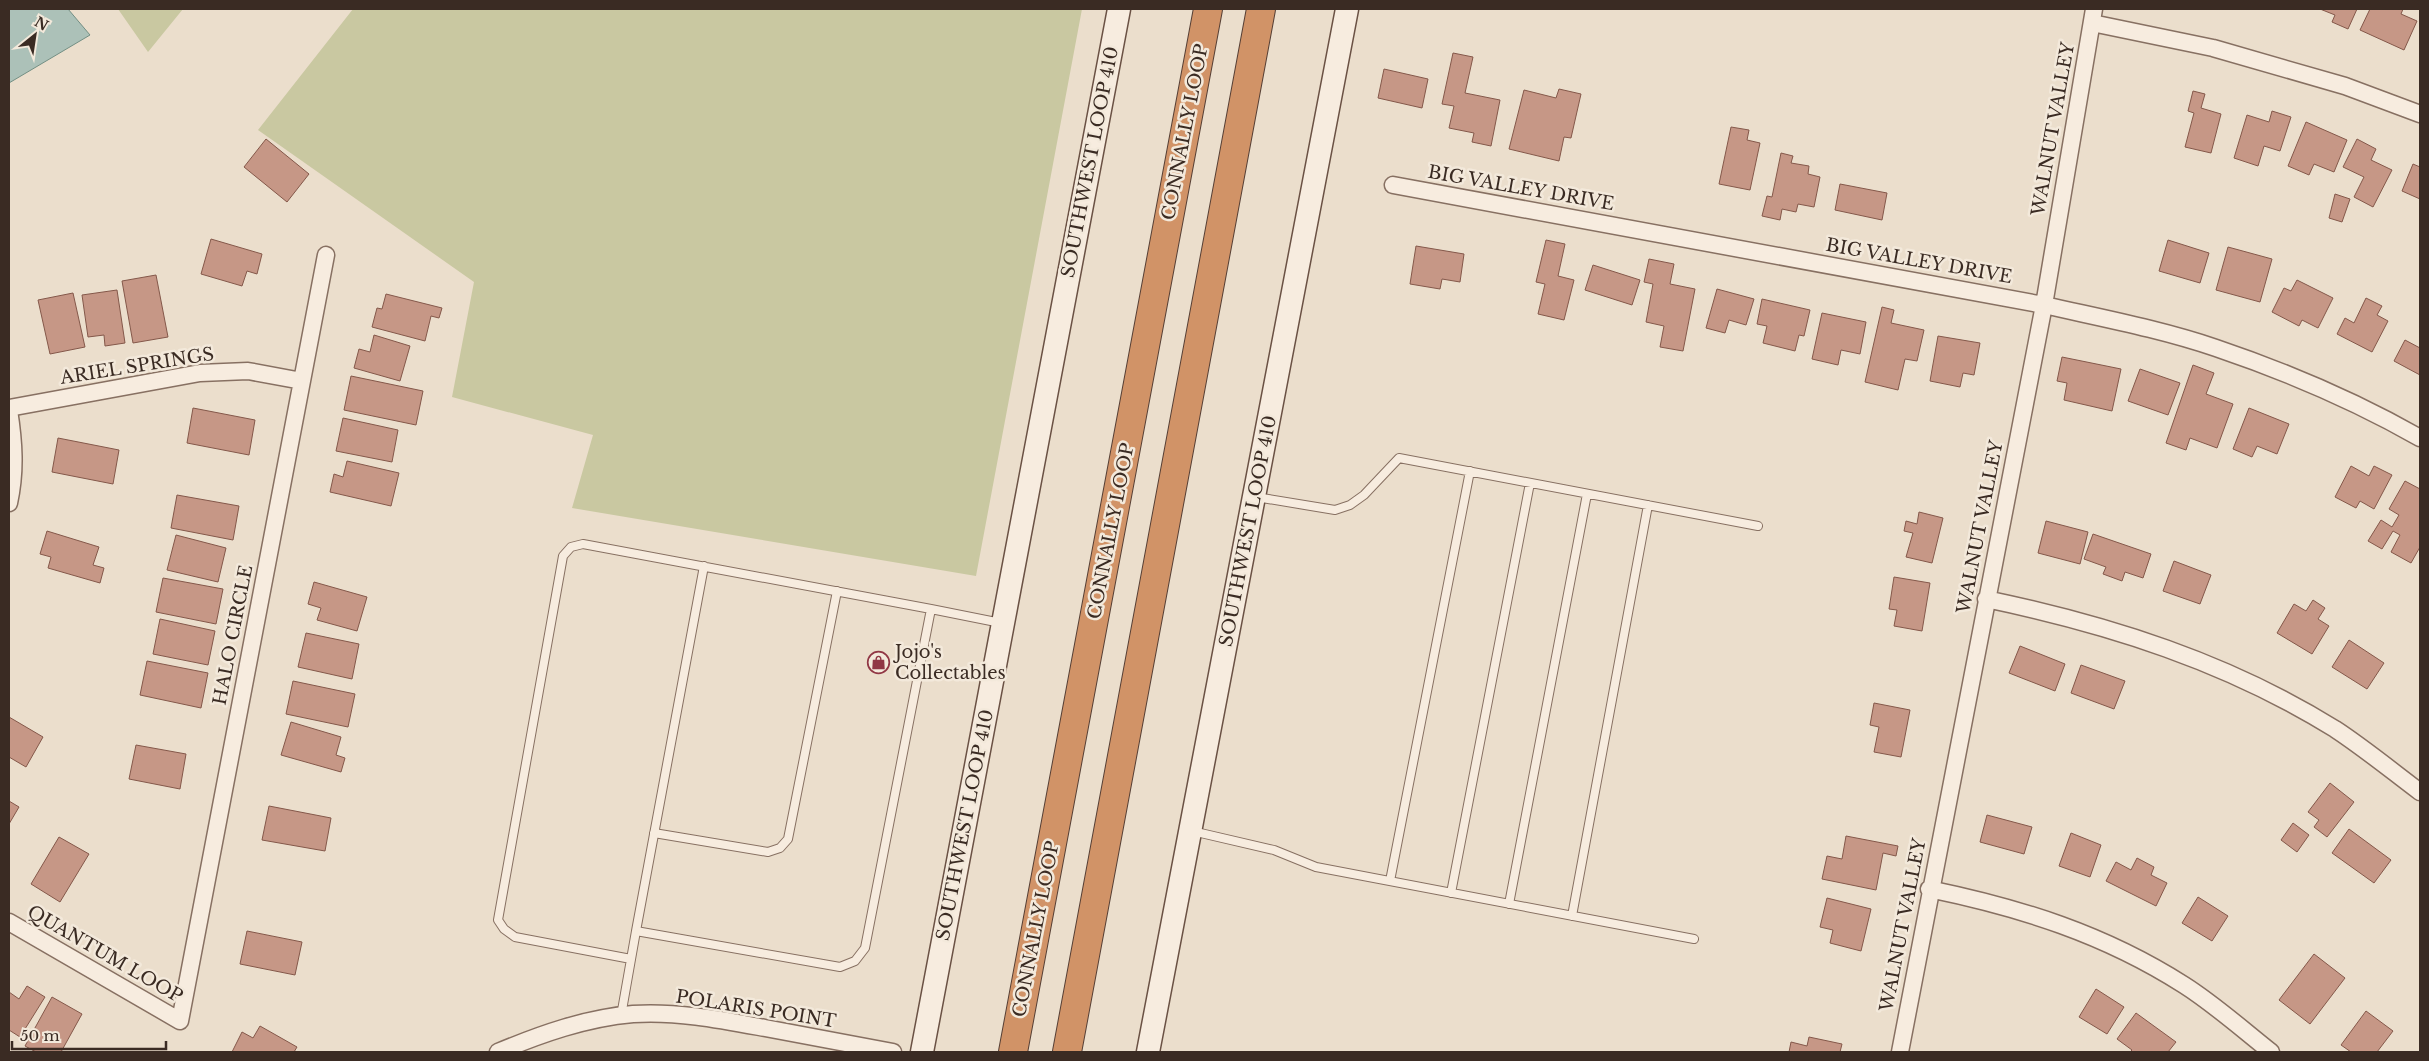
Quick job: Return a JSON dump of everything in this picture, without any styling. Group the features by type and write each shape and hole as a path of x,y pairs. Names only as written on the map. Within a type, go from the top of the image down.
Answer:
{"highway":[{"name":"CONNALLY LOOP","path":"1013,1052 1208,9"},
{"path":"1067,1052 1261,9"}],"main road":[{"name":"SOUTHWEST LOOP 410","path":"922,1052 1119,9"},
{"name":"SOUTHWEST LOOP 410","path":"1148,1052 1347,9"}],"street":[{"path":"2093,16 2345,86 2420,114"},
{"name":"WALNUT VALLEY","path":"1900,1052 1929,889 2044,305 2093,16"},
{"name":"BIG VALLEY DRIVE","path":"1393,185 2044,305 2148,328 2215,347 2316,384 2420,438"},
{"name":"HALO CIRCLE","path":"180,1022 326,255"},
{"name":"ARIEL SPRINGS","path":"9,409 200,373 248,371 302,381"},
{"path":"9,409 15,444 13,484 9,503"},
{"path":"1986,599 2060,614 2152,642 2240,678 2335,729 2420,792"},
{"path":"1929,889 2020,910 2076,929 2132,954 2185,986 2270,1052"},
{"name":"QUANTUM LOOP","path":"9,922 180,1022"},
{"name":"POLARIS POINT","path":"498,1052 532,1038 581,1022 621,1016 679,1015 725,1021 892,1052"}],"lane":[{"path":"1254,496 1335,510 1350,505 1364,495 1398,458 1758,526"},
{"path":"1390,881 1470,471"},
{"path":"1451,893 1530,483"},
{"path":"1509,904 1587,494"},
{"path":"1572,916 1648,506"},
{"path":"631,959 515,937 504,929 498,920 564,556 571,547 583,544 1003,623"},
{"path":"621,1016 704,566"},
{"path":"654,833 768,852 780,848 788,839 837,591"},
{"path":"636,931 840,967 855,961 865,948 931,609"},
{"path":"1190,831 1274,850 1316,867 1694,939"}],"green space":[{"path":"118,9 183,9 148,52"},
{"path":"353,9 1082,9 976,576 572,508 593,435 452,397 474,282 258,130"}],"shaded area":[{"path":"9,9 68,9 90,35 9,83"}],"building":[{"path":"2320,9 2357,9 2348,29 2332,22 2335,15"},
{"path":"2370,9 2403,9 2401,14 2417,21 2404,50 2360,30"},
{"path":"1453,53 1473,57 1465,93 1500,100 1491,146 1472,142 1474,133 1449,128 1454,106 1442,104"},
{"path":"1384,69 1428,79 1422,108 1378,98"},
{"path":"1559,89 1581,94 1571,138 1564,137 1559,161 1509,149 1524,90 1556,98"},
{"path":"2193,91 2205,94 2201,108 2221,114 2211,153 2185,147 2194,113 2188,111"},
{"path":"2272,111 2291,117 2280,151 2264,146 2258,166 2234,158 2247,115 2269,122"},
{"path":"2306,122 2347,140 2334,172 2314,164 2309,175 2288,166"},
{"path":"1731,127 1749,130 1747,140 1760,143 1750,190 1719,184"},
{"path":"266,139 309,174 287,202 244,167"},
{"path":"2357,139 2376,149 2371,160 2392,170 2373,207 2354,197 2364,177 2343,167"},
{"path":"1781,153 1793,156 1791,163 1809,166 1808,174 1820,177 1814,207 1798,204 1796,212 1782,209 1780,220 1762,216 1767,196 1772,197"},
{"path":"2413,164 2420,167 2420,199 2402,191"},
{"path":"1840,184 1887,193 1882,220 1835,210"},
{"path":"2335,194 2350,199 2342,222 2329,218"},
{"path":"211,239 262,254 257,274 247,271 242,286 201,274"},
{"path":"1546,240 1565,244 1558,276 1574,280 1564,320 1538,314 1545,284 1536,282"},
{"path":"2168,240 2209,253 2200,283 2159,271"},
{"path":"1416,246 1464,254 1460,282 1442,279 1440,289 1410,284"},
{"path":"2228,247 2272,259 2260,302 2216,290"},
{"path":"1649,259 1674,264 1670,284 1695,289 1683,351 1660,347 1664,326 1646,322 1653,284 1644,282"},
{"path":"1593,265 1640,280 1632,305 1585,290"},
{"path":"156,275 168,337 133,343 122,281"},
{"path":"2297,280 2333,298 2318,328 2302,320 2299,326 2272,312 2284,288 2291,291"},
{"path":"1717,289 1754,299 1746,325 1729,320 1725,333 1706,328"},
{"path":"117,290 125,343 105,346 104,335 88,337 82,295"},
{"path":"73,293 85,347 50,354 38,300"},
{"path":"386,294 442,308 439,318 431,316 425,341 372,327 377,308 382,309"},
{"path":"2366,298 2382,306 2377,315 2388,321 2372,352 2337,334 2345,318 2354,323"},
{"path":"1762,299 1810,310 1804,336 1799,335 1795,351 1763,343 1767,326 1757,324"},
{"path":"1882,307 1894,310 1891,323 1924,330 1917,361 1905,359 1898,390 1865,382"},
{"path":"1822,313 1866,322 1860,354 1841,350 1838,365 1812,359"},
{"path":"374,335 410,346 400,381 354,368 359,349 370,352"},
{"path":"1938,336 1980,343 1974,375 1963,373 1960,387 1930,381"},
{"path":"2405,340 2420,348 2420,375 2394,361"},
{"path":"2062,357 2121,369 2112,411 2064,400 2067,383 2057,381"},
{"path":"2193,365 2214,373 2206,394 2233,404 2217,448 2190,438 2186,450 2166,443"},
{"path":"2140,369 2180,383 2168,415 2128,401"},
{"path":"351,376 423,391 416,425 344,410"},
{"path":"193,408 255,420 249,455 187,443"},
{"path":"2249,408 2289,424 2277,454 2257,446 2252,457 2233,449"},
{"path":"343,418 398,430 392,462 336,451"},
{"path":"58,438 119,450 113,484 52,472"},
{"path":"347,461 399,473 391,506 330,492 334,474 343,477"},
{"path":"2351,466 2369,476 2374,466 2392,475 2374,509 2360,501 2356,508 2335,497"},
{"path":"2405,481 2420,489 2420,547 2411,563 2391,552 2400,535 2393,531 2382,549 2368,541 2381,520 2392,527 2399,515 2389,509"},
{"path":"177,495 239,506 233,540 171,528"},
{"path":"1919,512 1943,518 1932,563 1906,557 1913,533 1904,531 1906,521 1917,524"},
{"path":"2046,521 2088,532 2080,564 2038,553"},
{"path":"47,531 99,547 93,565 104,568 100,583 48,568 51,557 40,554"},
{"path":"2093,534 2151,554 2143,578 2125,572 2122,581 2103,574 2106,567 2084,559"},
{"path":"176,535 226,548 218,582 167,570"},
{"path":"2174,561 2211,575 2200,604 2163,591"},
{"path":"1894,577 1930,583 1922,631 1894,626 1897,610 1889,609"},
{"path":"163,578 223,589 216,624 156,612"},
{"path":"314,582 367,597 357,631 317,620 321,608 308,604"},
{"path":"2313,600 2325,608 2318,619 2329,626 2312,654 2277,633 2294,604 2306,611"},
{"path":"160,619 215,631 208,665 153,654"},
{"path":"306,633 359,644 352,679 298,667"},
{"path":"2349,640 2384,663 2367,689 2332,667"},
{"path":"2020,646 2065,664 2055,691 2009,673"},
{"path":"147,661 208,673 201,708 140,695"},
{"path":"2081,665 2125,681 2114,709 2071,693"},
{"path":"293,681 355,694 348,727 286,714"},
{"path":"1874,703 1910,710 1901,757 1874,752 1879,727 1870,725"},
{"path":"9,717 43,737 26,767 9,757"},
{"path":"291,722 341,737 336,755 345,758 341,772 281,755"},
{"path":"136,745 186,754 180,789 129,779"},
{"path":"2330,783 2354,802 2327,837 2314,827 2319,820 2308,812"},
{"path":"9,801 19,807 9,824"},
{"path":"269,806 331,818 325,851 262,840"},
{"path":"1987,815 2032,827 2024,854 1980,842"},
{"path":"2293,823 2309,835 2297,852 2281,840"},
{"path":"2349,829 2391,860 2374,883 2332,853"},
{"path":"2071,833 2101,845 2090,877 2059,866"},
{"path":"1846,836 1898,846 1896,856 1883,853 1876,890 1822,879 1827,856 1842,859"},
{"path":"59,837 89,854 60,902 31,884"},
{"path":"2137,858 2154,867 2151,875 2167,883 2156,906 2106,881 2116,862 2131,870"},
{"path":"2198,897 2228,916 2212,941 2182,923"},
{"path":"1827,898 1871,909 1861,951 1830,943 1833,930 1820,927"},
{"path":"247,931 302,942 295,975 240,964"},
{"path":"2314,954 2345,978 2310,1024 2279,1000"},
{"path":"27,986 45,997 20,1037 9,1030 9,992 19,999"},
{"path":"2096,989 2124,1007 2107,1034 2079,1017"},
{"path":"52,997 82,1014 61,1052 36,1052 25,1046"},
{"path":"2366,1011 2393,1031 2377,1052 2351,1052 2341,1045"},
{"path":"2136,1013 2176,1042 2168,1052 2130,1052 2132,1050 2117,1039"},
{"path":"260,1026 297,1047 294,1052 232,1052 242,1032 253,1038"},
{"path":"1809,1037 1842,1044 1840,1052 1789,1052 1791,1042 1807,1046"}],"place":[{"name":"Jojo's Collectables","path":"879,662"}]}
